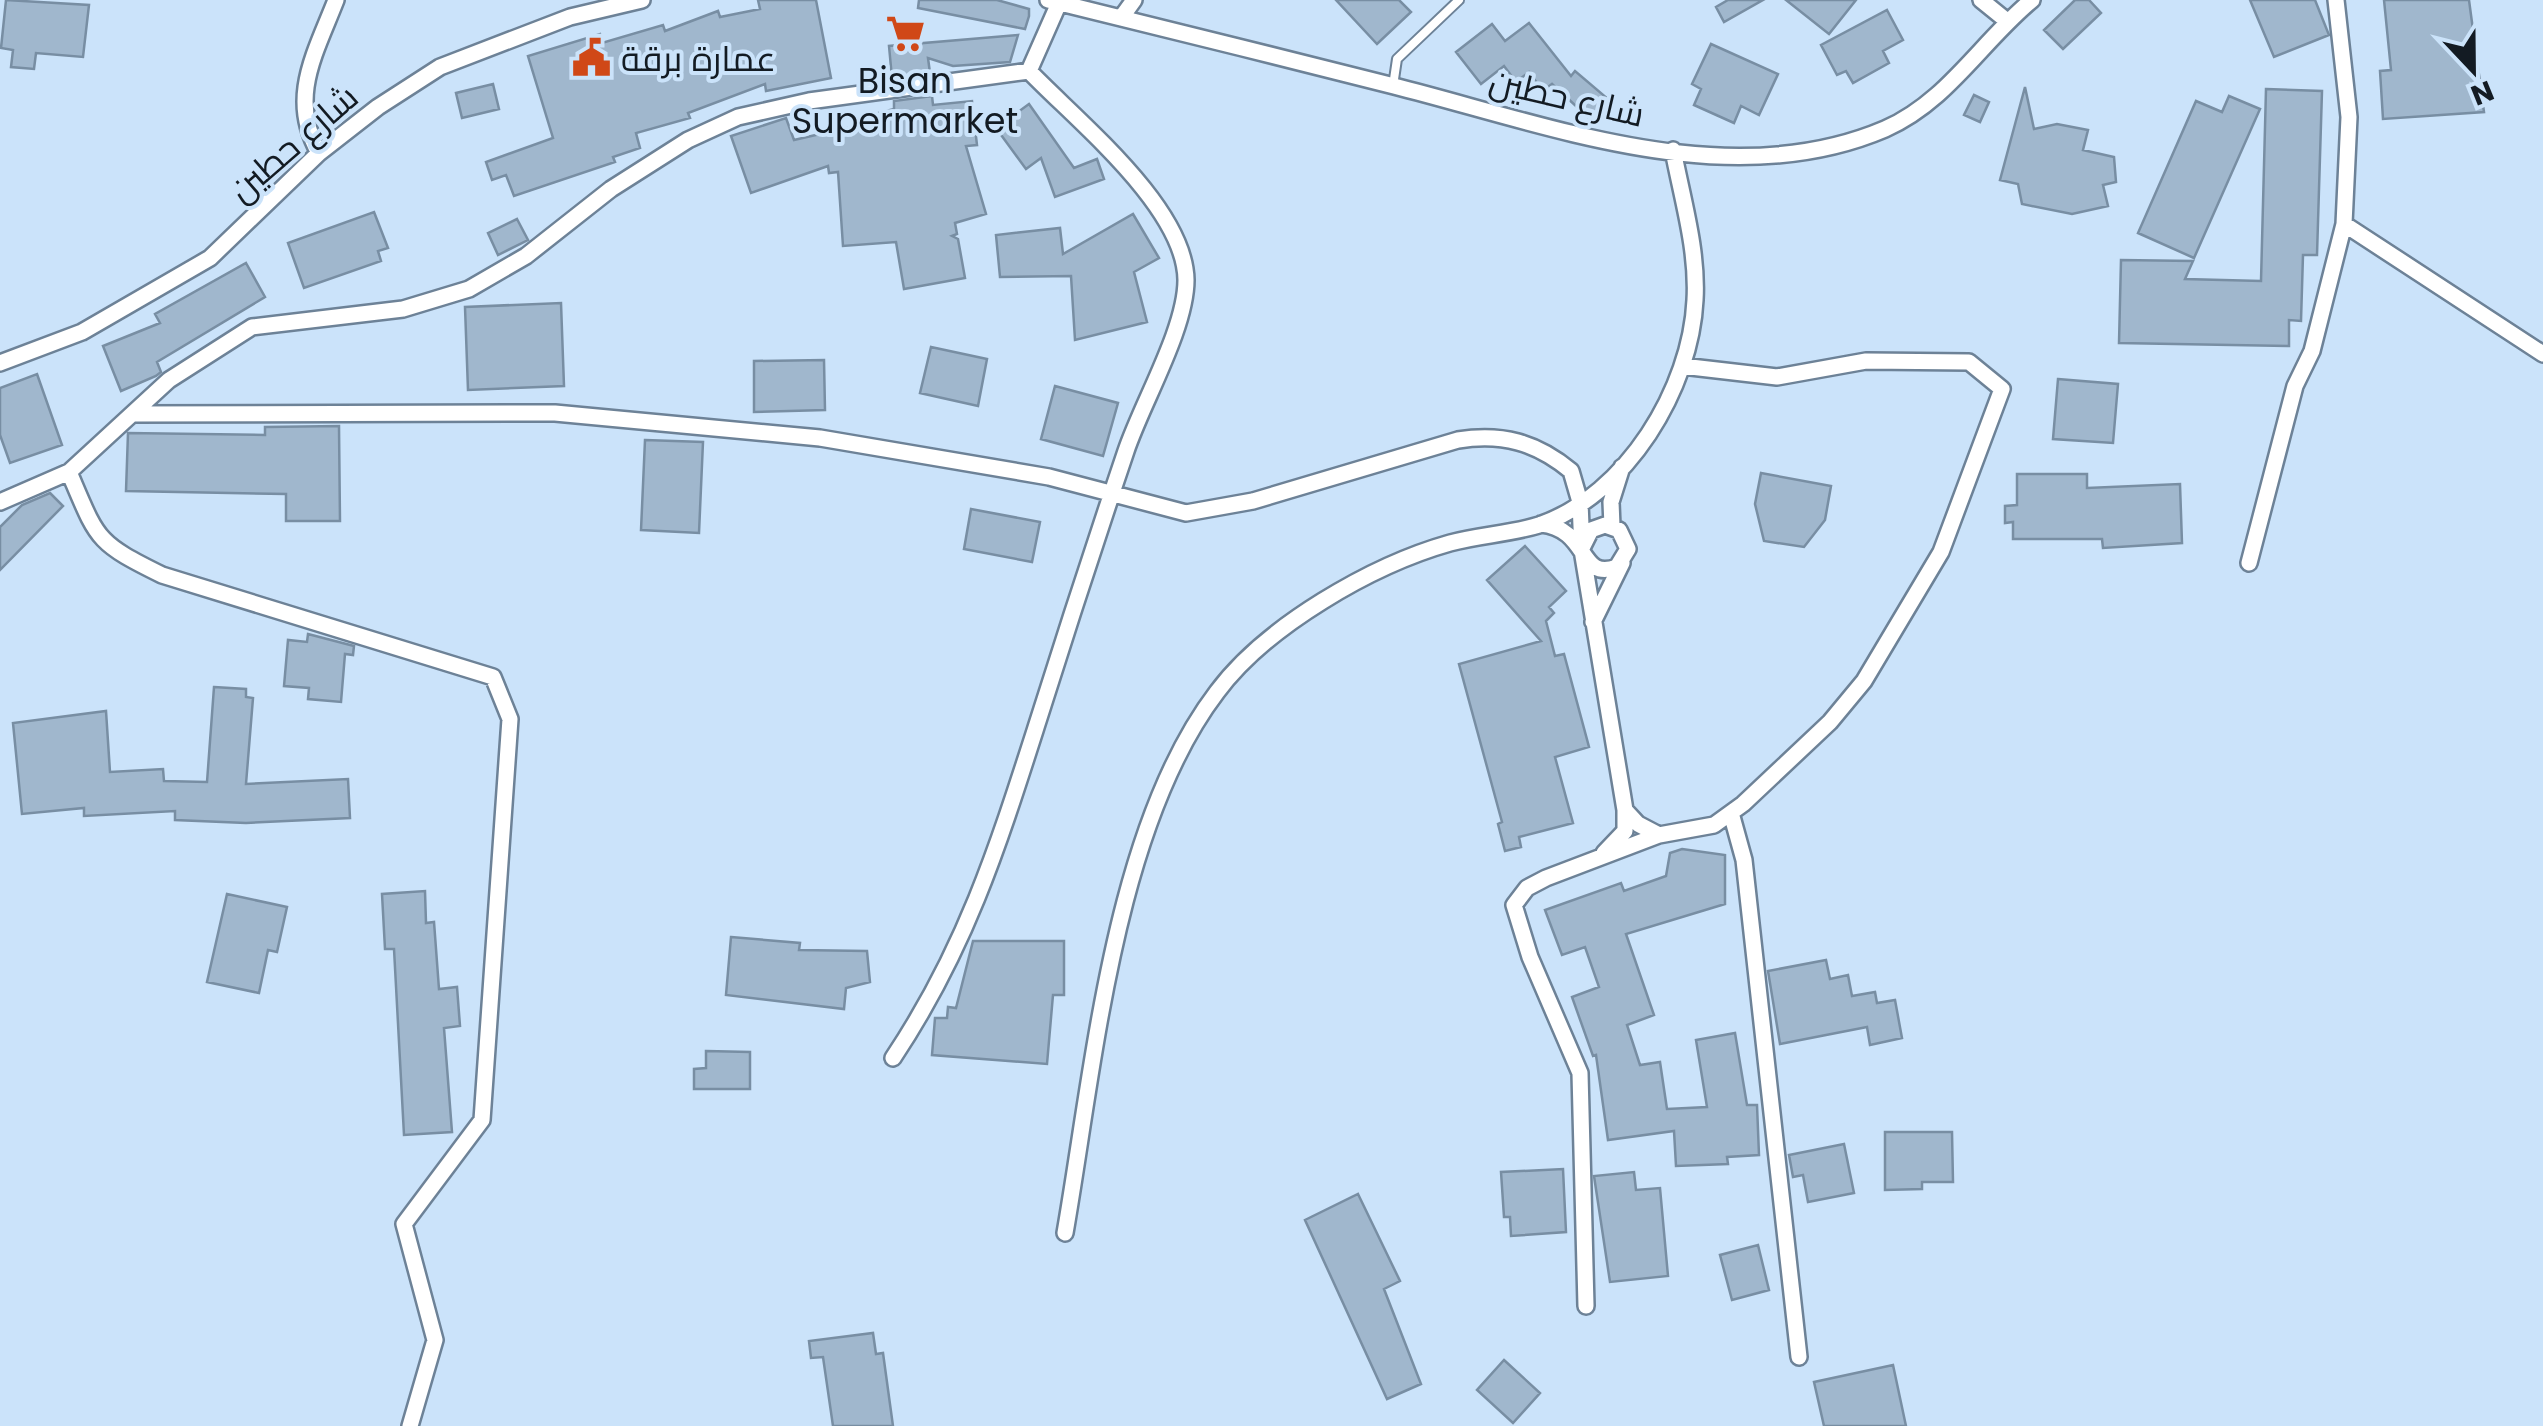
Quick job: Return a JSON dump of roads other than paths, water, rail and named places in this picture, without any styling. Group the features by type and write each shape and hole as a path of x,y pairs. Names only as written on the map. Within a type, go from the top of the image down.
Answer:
{"street":[{"path":"319,153 307,132 302,96 336,0"},
{"name":"شارع حطين","path":"0,363 82,332 210,258 319,153 378,106 440,67 570,18 642,0"},
{"path":"1121,18 1134,0"},
{"path":"1981,0 2007,21"},
{"name":"شارع حطين","path":"1054,1 1620,143 1723,157 1792,154 1888,128 1936,96 2032,0"},
{"path":"2249,564 2295,386 2312,351 2344,224 2349,117 2336,0"},
{"path":"1029,71 1054,1"},
{"path":"0,502 69,472 169,380 252,327 404,309 469,289 526,256 611,188 688,140 738,116 809,101 1029,71"},
{"path":"893,1058 927,1007 985,886 1112,494 1175,326 1186,281 1181,253 1164,216 1029,71"},
{"path":"1065,1233 1123,905 1166,778 1188,732 1220,688 1322,602 1449,543 1541,524 1580,502 1623,464 1647,435 1682,366 1696,299 1692,249 1672,150"},
{"path":"2344,224 2543,354"},
{"path":"1586,1306 1580,1073 1530,957 1514,905 1527,888 1597,859 1659,836 1714,825 1819,732 1864,681 1940,552 2002,389 1969,362 1866,361 1777,377 1682,366"},
{"path":"132,414 555,413 820,438 1049,477 1157,508 1214,511 1390,458 1486,436 1521,440 1552,456 1570,471 1580,502 1582,550 1625,810 1625,830 1597,859"},
{"path":"1612,526 1612,502 1623,464"},
{"path":"69,472 99,539 117,552 162,574 493,677 510,719 482,1120 404,1224 435,1340 410,1426"},
{"path":"1580,502 1600,511 1627,542 1622,562 1593,622"},
{"path":"1541,524 1559,526 1582,550 1589,564 1602,570 1622,562"},
{"path":"1582,550 1590,530 1612,526"},
{"path":"1625,810 1659,836"},
{"path":"1731,813 1744,860 1799,1357"}],"lane":[{"path":"1393,86 1397,59 1459,0"}],"place":[{"name":"Bisan Supermarket","path":"905,33"},
{"name":"عمارة برقة","path":"591,58"}]}
